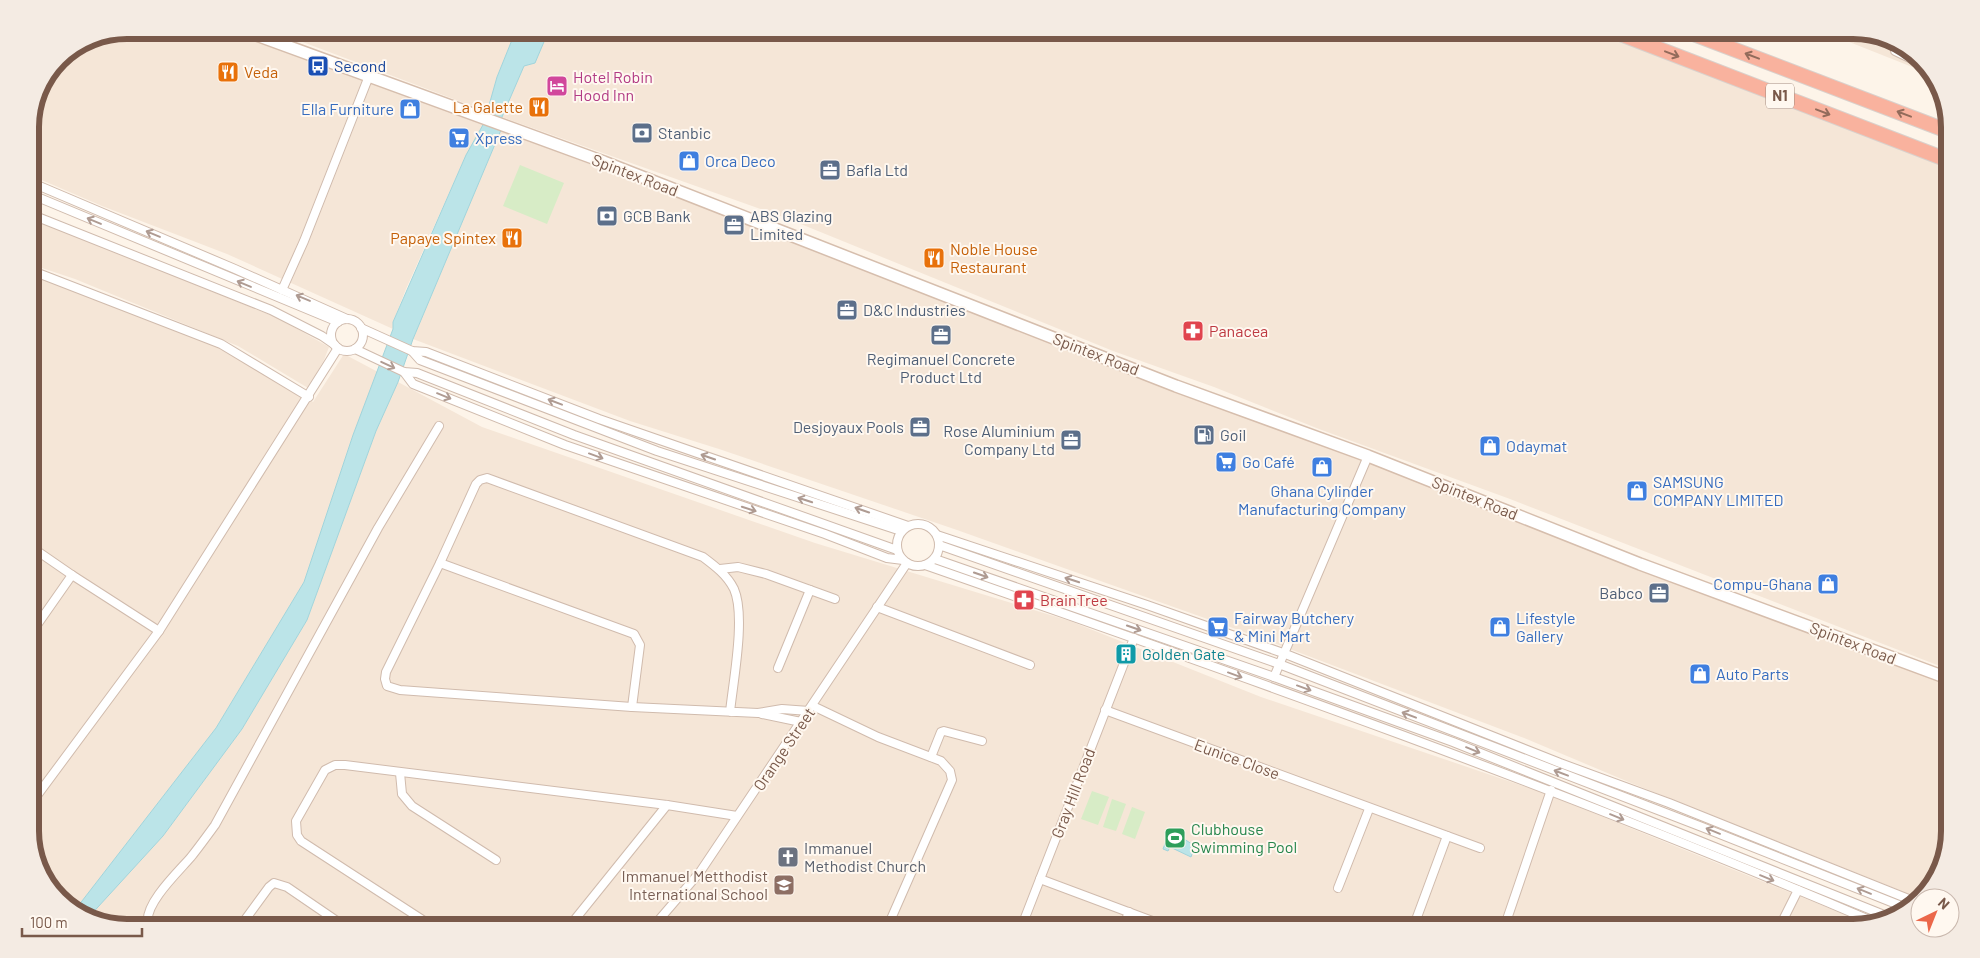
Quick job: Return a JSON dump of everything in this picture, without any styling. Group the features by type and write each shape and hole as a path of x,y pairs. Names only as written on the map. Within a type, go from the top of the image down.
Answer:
{"highway":[{"name":"N1","path":"1633,39 1941,158"},
{"name":"N1","path":"1707,39 1941,129"}],"main road":[{"name":"Spintex Road","path":"267,39 505,125 795,236 1176,386 1368,456 1640,564 1941,677"}],"street":[{"path":"1895,50 1895,52 1905,57"},
{"path":"282,290 308,232 369,76"},
{"path":"39,186 347,319 356,321 362,328 412,351 426,352 599,419 905,529"},
{"path":"39,198 338,322"},
{"path":"39,218 271,310 322,336 336,347 346,351 355,349 361,342 362,328"},
{"path":"39,275 221,344 309,397"},
{"path":"336,347 332,340 332,330 338,322 347,319"},
{"path":"39,793 159,631 309,397 336,347"},
{"path":"355,349 404,372 417,373 574,436 897,550"},
{"path":"404,372 413,384 566,445 825,534 887,558 916,566 925,565 935,559 940,545 937,535"},
{"path":"148,919 147,916 157,898 215,825 378,528 439,426"},
{"path":"1274,677 1368,456"},
{"path":"730,712 738,641 738,610 734,590 720,569 703,557 487,478 480,480 476,484 440,564 384,679 387,686 400,690 632,707 730,712 811,708 941,761 950,771 952,780 891,919"},
{"path":"905,562 897,550 897,540 905,529 917,524 927,525 937,535 1147,605 1283,653 1351,682 1687,810 1908,899"},
{"path":"940,545 1279,664 1702,827 1899,906"},
{"path":"39,552 159,631"},
{"path":"935,559 1274,677 1453,742 1883,915"},
{"name":"Orange Street","path":"660,919 700,872 811,708 905,562"},
{"path":"440,564 634,634 640,644 632,707"},
{"path":"925,565 1134,638 1551,790 1865,918"},
{"path":"720,569 738,567 766,574 835,599"},
{"path":"39,622 72,575"},
{"path":"778,668 810,590"},
{"path":"877,607 1030,665"},
{"name":"Gray Hill Road","path":"1024,919 1134,638"},
{"name":"Eunice Close","path":"1105,710 1369,809 1480,848"},
{"path":"758,712 801,722"},
{"path":"931,758 941,732 944,731 982,741"},
{"path":"421,919 301,841 297,835 296,820 325,770 329,767 344,765 667,805 738,816"},
{"path":"400,773 402,794 412,806 496,860"},
{"path":"1507,919 1551,790"},
{"path":"575,919 667,805"},
{"path":"1338,888 1369,809"},
{"path":"1416,919 1447,836"},
{"path":"1040,879 1148,919"},
{"path":"246,919 269,887 274,883 287,887 334,919"},
{"path":"1784,919 1798,890"},
{"path":"1127,919 1130,912"}],"shaded area":[{"path":"260,39 298,51 484,123 466,155 406,289 393,322 393,329 227,254 102,206 39,179 39,121 43,98 57,73 73,57 93,45 110,40"},
{"path":"295,39 512,39 497,77 488,112"},
{"path":"545,39 1618,39 1941,164 1941,667 1510,499 1319,429 1214,387 1113,351 786,218 502,117 524,66 535,63"},
{"path":"1842,39 1882,43 1902,54 1920,70"},
{"path":"501,130 1941,683 1941,837 1937,860 1920,888 1910,888 1910,894 1631,783 1529,740 1261,638 957,530 719,449 630,421 413,339"},
{"path":"39,222 280,319 329,347 308,388 238,346 75,279 39,267"},
{"path":"39,277 234,352 313,402 344,354 378,372 353,435 304,582 216,728 79,905 69,897 54,880 43,860 39,837"},
{"path":"398,382 482,427 815,543 1070,621 1261,697 1544,793 1855,919 127,919 98,915 93,912 163,836 242,729 307,620 376,431"}],"green space":[{"path":"520,165 564,183 547,224 503,206"},
{"path":"1092,791 1109,797 1098,825 1081,819"},
{"path":"1112,799 1126,804 1116,831 1103,827"},
{"path":"1132,807 1145,812 1135,839 1122,834"}],"water":[{"path":"512,39 545,39 535,63 524,66 502,117 501,130 413,339 398,382 376,431 307,620 242,729 163,836 93,912 79,905 216,728 304,582 353,435 393,329 393,322 466,155 484,123 497,77"},
{"name":"Clubhouse Swimming Pool","path":"1170,830 1195,846 1191,857 1170,847 1168,851 1163,849"}],"place":[{"name":"Second","path":"318,66"},
{"name":"Veda","path":"228,72"},
{"name":"Hotel Robin Hood Inn","path":"557,86"},
{"name":"La Galette","path":"539,107"},
{"name":"Ella Furniture","path":"410,109"},
{"name":"Stanbic","path":"642,133"},
{"name":"Xpress","path":"459,138"},
{"name":"Orca Deco","path":"689,161"},
{"name":"Bafla Ltd","path":"830,170"},
{"name":"GCB Bank","path":"607,216"},
{"name":"ABS Glazing Limited","path":"734,225"},
{"name":"Papaye Spintex","path":"512,238"},
{"name":"Noble House Restaurant","path":"934,258"},
{"name":"D&C Industries","path":"847,310"},
{"name":"Panacea","path":"1193,331"},
{"name":"Regimanuel Concrete Product Ltd","path":"941,335"},
{"name":"Desjoyaux Pools","path":"920,427"},
{"name":"Goil","path":"1204,435"},
{"name":"Rose Aluminium Company Ltd","path":"1071,440"},
{"name":"Odaymat","path":"1490,446"},
{"name":"Go Café","path":"1226,462"},
{"name":"Ghana Cylinder Manufacturing Company","path":"1322,467"},
{"name":"SAMSUNG COMPANY LIMITED","path":"1637,491"},
{"name":"Compu-Ghana","path":"1828,584"},
{"name":"Babco","path":"1659,593"},
{"name":"BrainTree","path":"1024,600"},
{"name":"Fairway Butchery & Mini Mart","path":"1218,627"},
{"name":"Lifestyle Gallery","path":"1500,627"},
{"name":"Golden Gate","path":"1126,654"},
{"name":"Auto Parts","path":"1700,674"},
{"name":"Clubhouse Swimming Pool","path":"1175,838"},
{"name":"Immanuel Methodist Church","path":"788,857"},
{"name":"Immanuel Metthodist International School","path":"784,885"}]}
